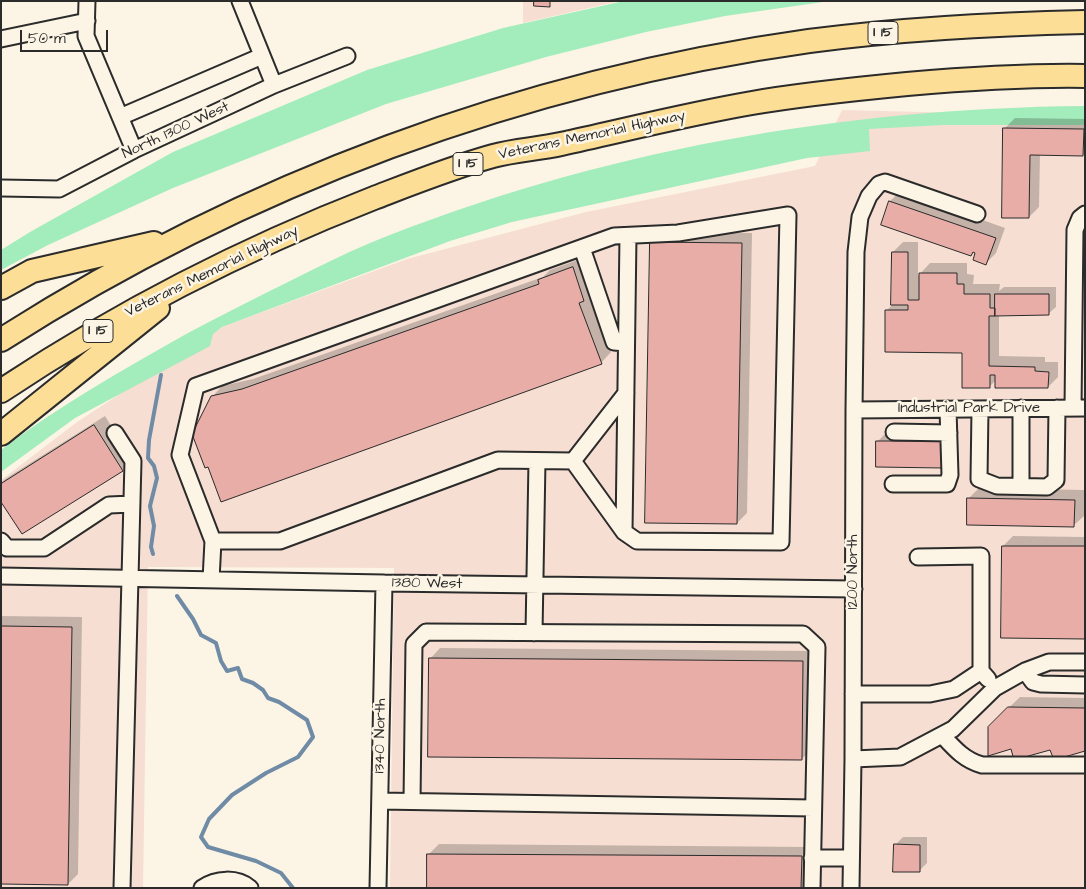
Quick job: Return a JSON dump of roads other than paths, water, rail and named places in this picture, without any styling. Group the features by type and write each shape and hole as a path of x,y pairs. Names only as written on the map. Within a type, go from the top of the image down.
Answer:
{"highway":[{"name":"I 15","path":"1,340 74,296 184,236 268,196 370,154 504,108 634,74 732,53 846,36 973,25 1085,22"},
{"name":"Veterans Memorial Highway","path":"1,391 121,317 288,233 343,210 494,156 558,145 754,102 878,87 980,78 1085,76"},
{"path":"1,288 32,271 184,236"},
{"path":"1,434 198,277"}],"street":[{"path":"87,1 86,36 134,150"},
{"path":"240,1 274,85"},
{"path":"1,39 87,21"},
{"path":"120,117 262,56"},
{"name":"North 1300 West","path":"1,188 59,188 134,150 274,85 348,56"},
{"name":"1200 North","path":"851,888 856,257 860,217 869,196 879,184 885,182 977,214"},
{"path":"211,580 213,541 180,455 196,386 614,236 678,233 788,215 781,542 637,541 624,532 573,461"},
{"path":"1079,408 1079,334 1075,230 1083,216"},
{"path":"624,532 628,236"},
{"path":"582,248 614,342 626,343"},
{"path":"573,461 626,393"},
{"path":"980,408 979,479 997,486 1047,487 1056,480 1057,408"},
{"path":"1021,408 1021,486"},
{"name":"Industrial Park Drive","path":"854,410 1079,408"},
{"path":"893,484 947,484 950,476 948,409"},
{"path":"894,432 949,433"},
{"path":"115,433 133,461 122,888"},
{"path":"213,541 280,541 498,460 573,461"},
{"path":"534,633 538,461"},
{"path":"1,541 6,548 44,548 109,505 132,504"},
{"path":"918,557 981,556 981,671 995,688"},
{"name":"1380 West","path":"1,576 384,584 854,589"},
{"name":"1340 North","path":"378,888 384,584"},
{"path":"412,801 414,644 426,632 803,634 817,647 812,888"},
{"path":"853,759 900,757 953,729 995,688 1024,672 1048,662 1085,662"},
{"path":"853,694 930,694 954,689 981,671"},
{"path":"1024,672 1033,682 1041,684 1085,685"},
{"path":"942,735 958,752 970,761 982,765 1085,765"},
{"path":"380,801 813,808"},
{"path":"812,858 851,858"},
{"path":"202,888 211,882 223,881 238,881 250,888"}],"waterway":[{"path":"153,554 151,547 154,526 150,506 157,478 154,466 148,458 149,440 161,375"},
{"path":"177,596 193,619 201,635 216,643 221,661 227,671 238,668 242,679 253,683 263,690 268,698 279,702 307,720 313,737 298,757 266,773 232,795 209,819 201,837 208,847 256,861 281,873 293,888"}]}
